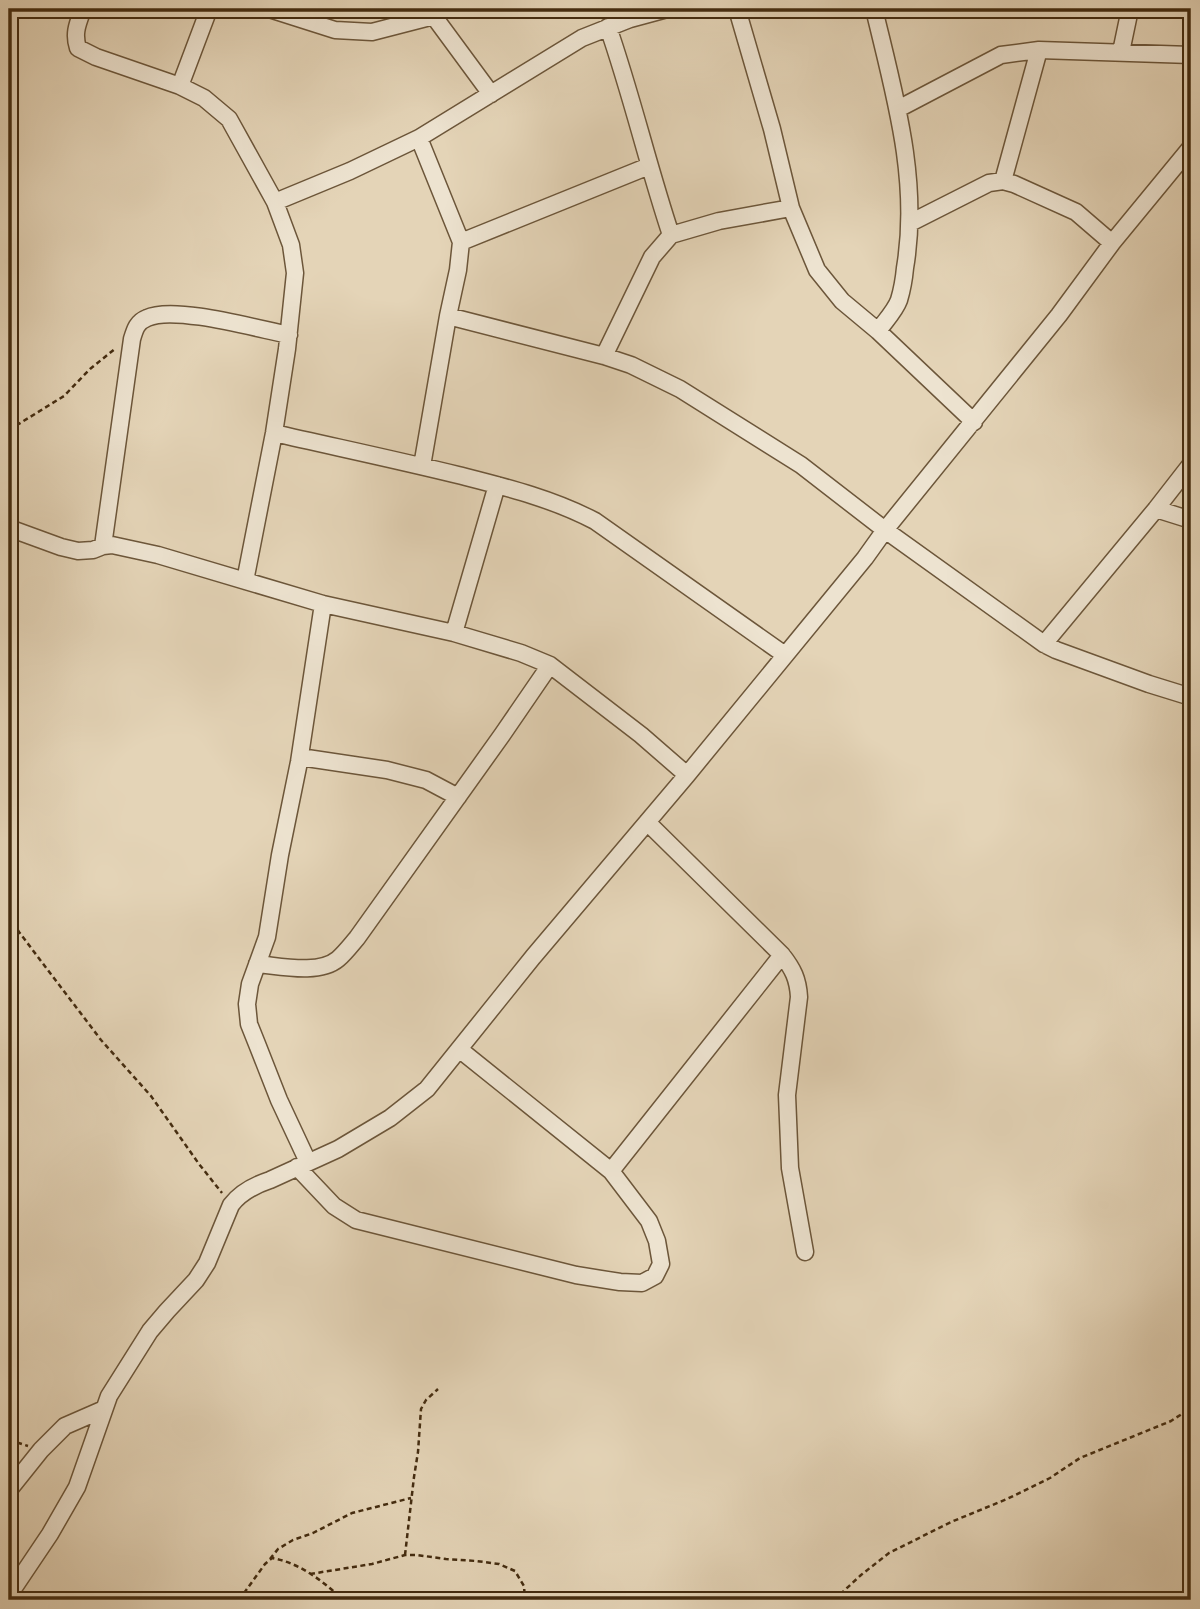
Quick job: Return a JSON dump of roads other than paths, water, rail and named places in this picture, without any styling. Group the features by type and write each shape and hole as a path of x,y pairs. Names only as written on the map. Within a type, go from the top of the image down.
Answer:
{"street":[{"path":"83,9 75,29 78,48 96,57 180,86 204,98 229,119 275,202 291,244 295,273 289,335 274,433 245,581"},
{"path":"180,86 209,9"},
{"path":"269,9 335,30 372,32 432,12 491,94"},
{"path":"275,202 350,171 419,138 582,38 667,9"},
{"path":"737,9 772,129 791,208 817,270 842,301 878,331 974,422"},
{"path":"874,9 906,155 910,223 908,251 898,302 878,331"},
{"path":"1121,52 1130,9"},
{"path":"608,27 671,235"},
{"path":"898,109 1001,55 1039,50 1191,55"},
{"path":"1003,181 1039,50"},
{"path":"419,138 461,242 422,466"},
{"path":"9,1595 50,1534 77,1487 92,1451 109,1396 150,1331 197,1280 207,1263 230,1205 259,1183 338,1149 390,1118 427,1089 533,957 865,558 1059,315 1112,243 1188,157"},
{"path":"461,242 649,166"},
{"path":"910,223 989,183 1003,181 1076,212 1112,243"},
{"path":"604,356 652,257 671,235 719,221 791,208"},
{"path":"103,546 132,339 137,324 158,314 196,316 289,335"},
{"path":"448,316 604,356 631,365 680,389 801,465 885,530 1044,644 1191,697"},
{"path":"274,433 512,488 569,508 595,521 785,655"},
{"path":"1044,644 1191,464"},
{"path":"454,633 497,485"},
{"path":"1156,509 1191,520"},
{"path":"9,527 78,551 112,545 158,555 323,604 454,633 521,653 550,665 641,735 687,775"},
{"path":"323,604 300,757 267,937 250,984 247,1004 249,1024 302,1165 334,1206 356,1220 576,1275 642,1283 655,1276 661,1264 657,1241 649,1221 611,1171 459,1049"},
{"path":"257,964 304,968 322,967 337,961 357,938 550,665"},
{"path":"300,757 387,770 426,780 458,797"},
{"path":"647,822 782,955 798,981 798,1005 787,1095 790,1168 805,1251"},
{"path":"611,1171 782,955"},
{"path":"9,1490 41,1450 65,1426 104,1409"}]}
